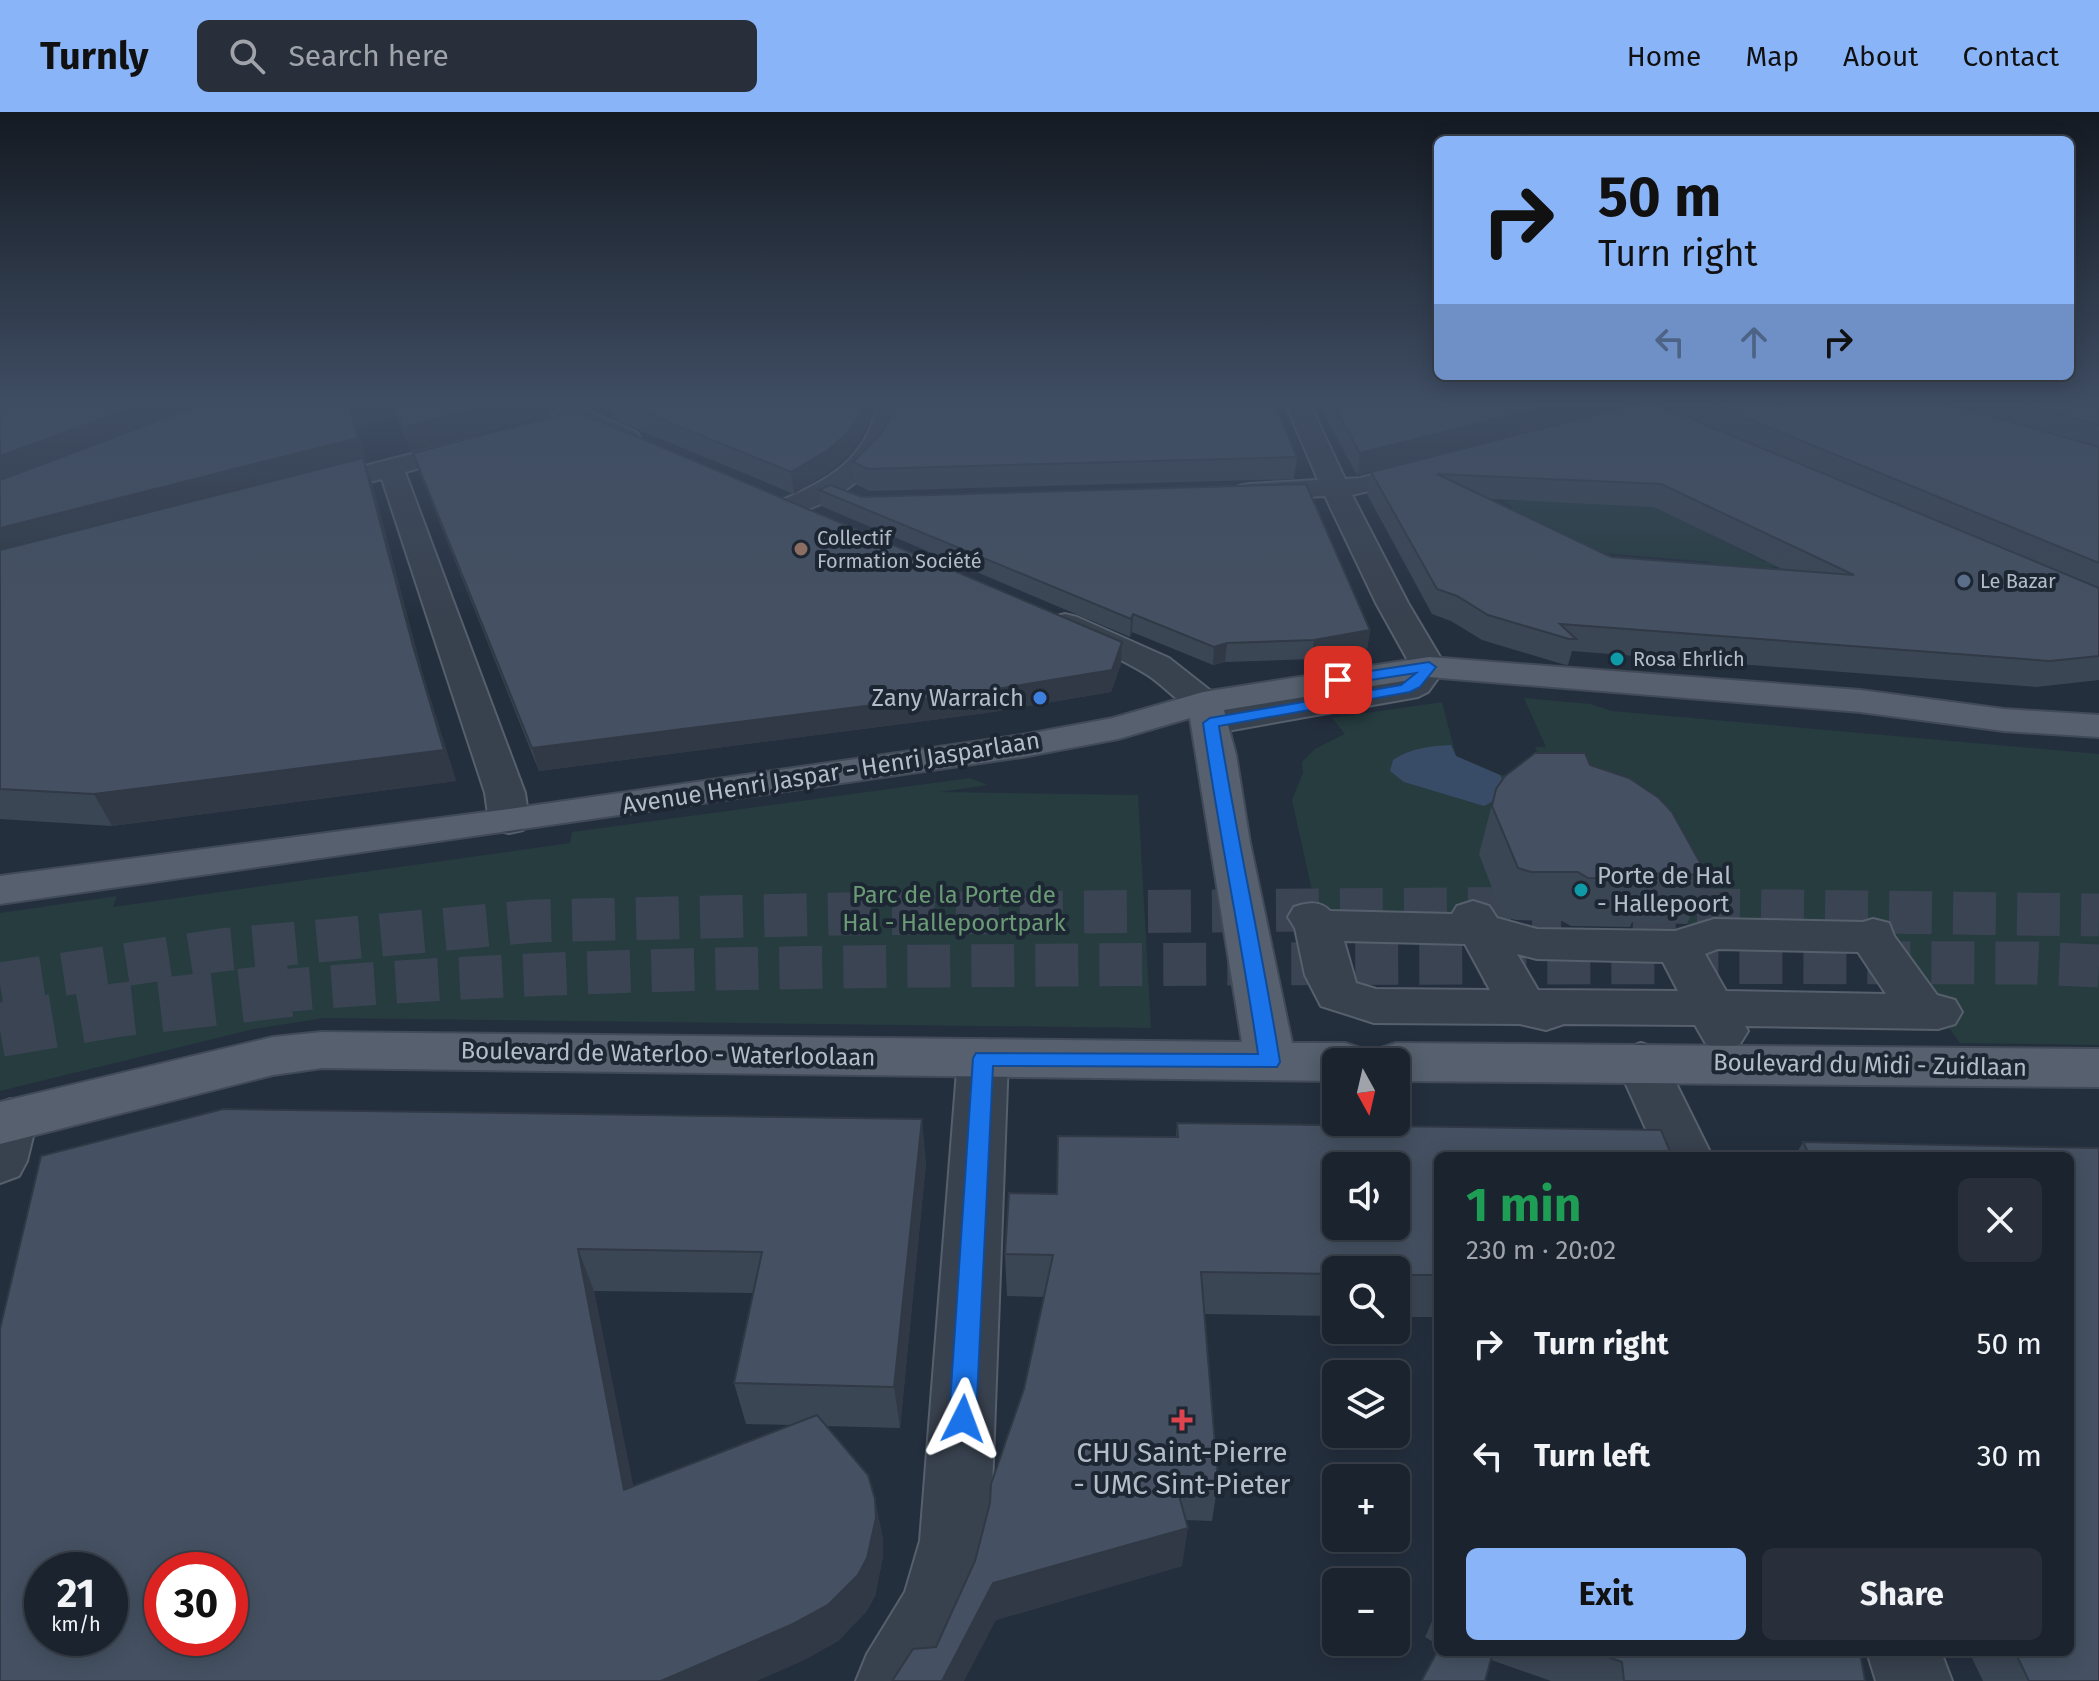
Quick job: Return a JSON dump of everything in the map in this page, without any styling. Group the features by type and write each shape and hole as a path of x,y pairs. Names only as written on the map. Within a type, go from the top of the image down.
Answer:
{"main road":[{"path":"1429,667 1860,701 2004,720 2099,726"},
{"name":"Avenue Henri Jaspar - Henri Jasparlaan","path":"0,890 509,821 1022,746 1207,713"},
{"path":"1207,713 1229,842 1257,976 1270,1062"},
{"path":"1410,1061 1634,1046"},
{"name":"Boulevard du Midi - Zuidlaan","path":"1634,1046 2096,1071"},
{"name":"Boulevard de Waterloo - Waterloolaan","path":"3,1135 273,1056 322,1050 1322,1062"}],"street":[{"path":"293,493 361,475"},
{"path":"394,475 505,793 509,821"},
{"path":"832,525 779,502 834,488 845,475"},
{"path":"1329,475 1406,629 1429,667"},
{"path":"1227,493 1360,486 1402,475"},
{"path":"834,488 864,503"},
{"path":"1044,615 1144,658 1185,681 1207,713"},
{"name":"Avenue Henri Jaspar - Henri Jasparlaan","path":"1207,713 1405,689 1415,684 1429,667"},
{"path":"1314,922 1476,922 1537,944 1678,947 1714,934 1872,936 1931,1012 1717,1020 1524,1008 1374,1006 1338,994 1329,975 1314,922"},
{"path":"1476,922 1524,1008 1634,1046 1683,1152"},
{"path":"1678,947 1717,1020"},
{"path":"910,1674 938,1605 955,1541 983,1058"},
{"path":"1905,1656 1914,1681"}],"green space":[{"path":"1611,484 1765,562 1795,554 1819,556 1739,576 1710,562 1545,548 1512,511 1512,506 1503,501 1531,501"},
{"path":"1524,698 1590,704 1612,711 2099,754 2099,1045 1960,1043 1886,940 1839,929 1687,924 1481,859 1503,916 1317,914 1292,800 1303,773 1302,762 1315,749 1345,734 1332,718 1442,702 1456,756 1500,775 1547,776 1535,747 1546,747"},
{"name":"Parc de la Porte de Hal - Hallepoortpark","path":"970,778 988,785 940,792 1138,795 1151,1028 324,1018 254,1029 0,1091 0,913 117,896 113,907 564,844 570,843 572,832"}],"water":[{"path":"1451,745 1456,756 1500,775 1509,793 1484,806 1404,782 1390,771 1393,760 1406,753"}],"building":[{"path":"13,475 210,475 0,528 0,480"},
{"path":"295,475 368,475 444,750 94,794 0,789 0,550"},
{"path":"422,475 728,475 1122,642 1112,670 985,691 532,748"},
{"path":"1373,475 1440,475 1611,557 1854,575 1661,484 1464,475 1827,475 2099,588 2099,656 2050,661 1560,624 1576,639 1569,639 1488,615 1457,596 1437,589"},
{"path":"1885,475 2099,475 2099,563"},
{"path":"1306,484 1370,630 1314,640 1227,643 1214,647 1133,614 1131,619 819,490 830,485 862,497"},
{"path":"1535,753 1585,753 1590,765 1629,778 1659,798 1672,812 1707,875 1645,873 1649,879 1588,878 1578,872 1531,872 1518,868 1492,806 1496,789 1505,776"},
{"path":"223,1109 922,1119 894,1387 734,1383 762,1252 578,1249 624,1490 817,1415 868,1475 875,1499 876,1518 867,1558 858,1575 828,1605 793,1624 661,1681 0,1681 0,1329 41,1156"},
{"path":"1177,1123 1322,1125 1322,1136 1410,1136 1410,1126 1661,1130 1670,1152 1434,1152 1434,1275 1410,1275 1410,1256 1322,1256 1322,1274 1201,1272 1218,1482 1175,1481 1188,1528 993,1583 942,1681 892,1681 913,1649 936,1647 975,1561 990,1503 991,1484 1024,1389 1053,1255 1005,1254 1009,1193 1057,1194 1058,1136 1178,1137"},
{"path":"1803,1142 2099,1148 2099,1681 2029,1681 2017,1656 2074,1656 2074,1152 1808,1152"},
{"path":"1435,1656 1492,1656 1485,1681 1422,1680"},
{"path":"1605,1656 1861,1656 1865,1681 1624,1681 1622,1662"}],"tunnel":[{"path":"0,984 221,950 534,921 837,914 1561,908"},
{"path":"1633,909 2099,915"},
{"path":"283,991 567,973 767,968 1670,963 2033,963 2099,966"},
{"path":"283,991 290,990"},
{"path":"0,1030 118,1010 283,991"},
{"path":"268,992 283,991"}],"place":[{"name":"Collectif Formation Société","path":"801,549"},
{"name":"Le Bazar","path":"1964,581"},
{"name":"Rosa Ehrlich","path":"1617,659"},
{"name":"Zany Warraich","path":"1040,698"},
{"name":"Porte de Hal - Hallepoort","path":"1581,890"},
{"name":"CHU Saint-Pierre - UMC Sint-Pieter","path":"1182,1420"}],"route":[{"path":"963,1419 983,1058 1270,1062 1210,723 1281,708 1405,689 1415,684 1429,667 1338,680"}]}
